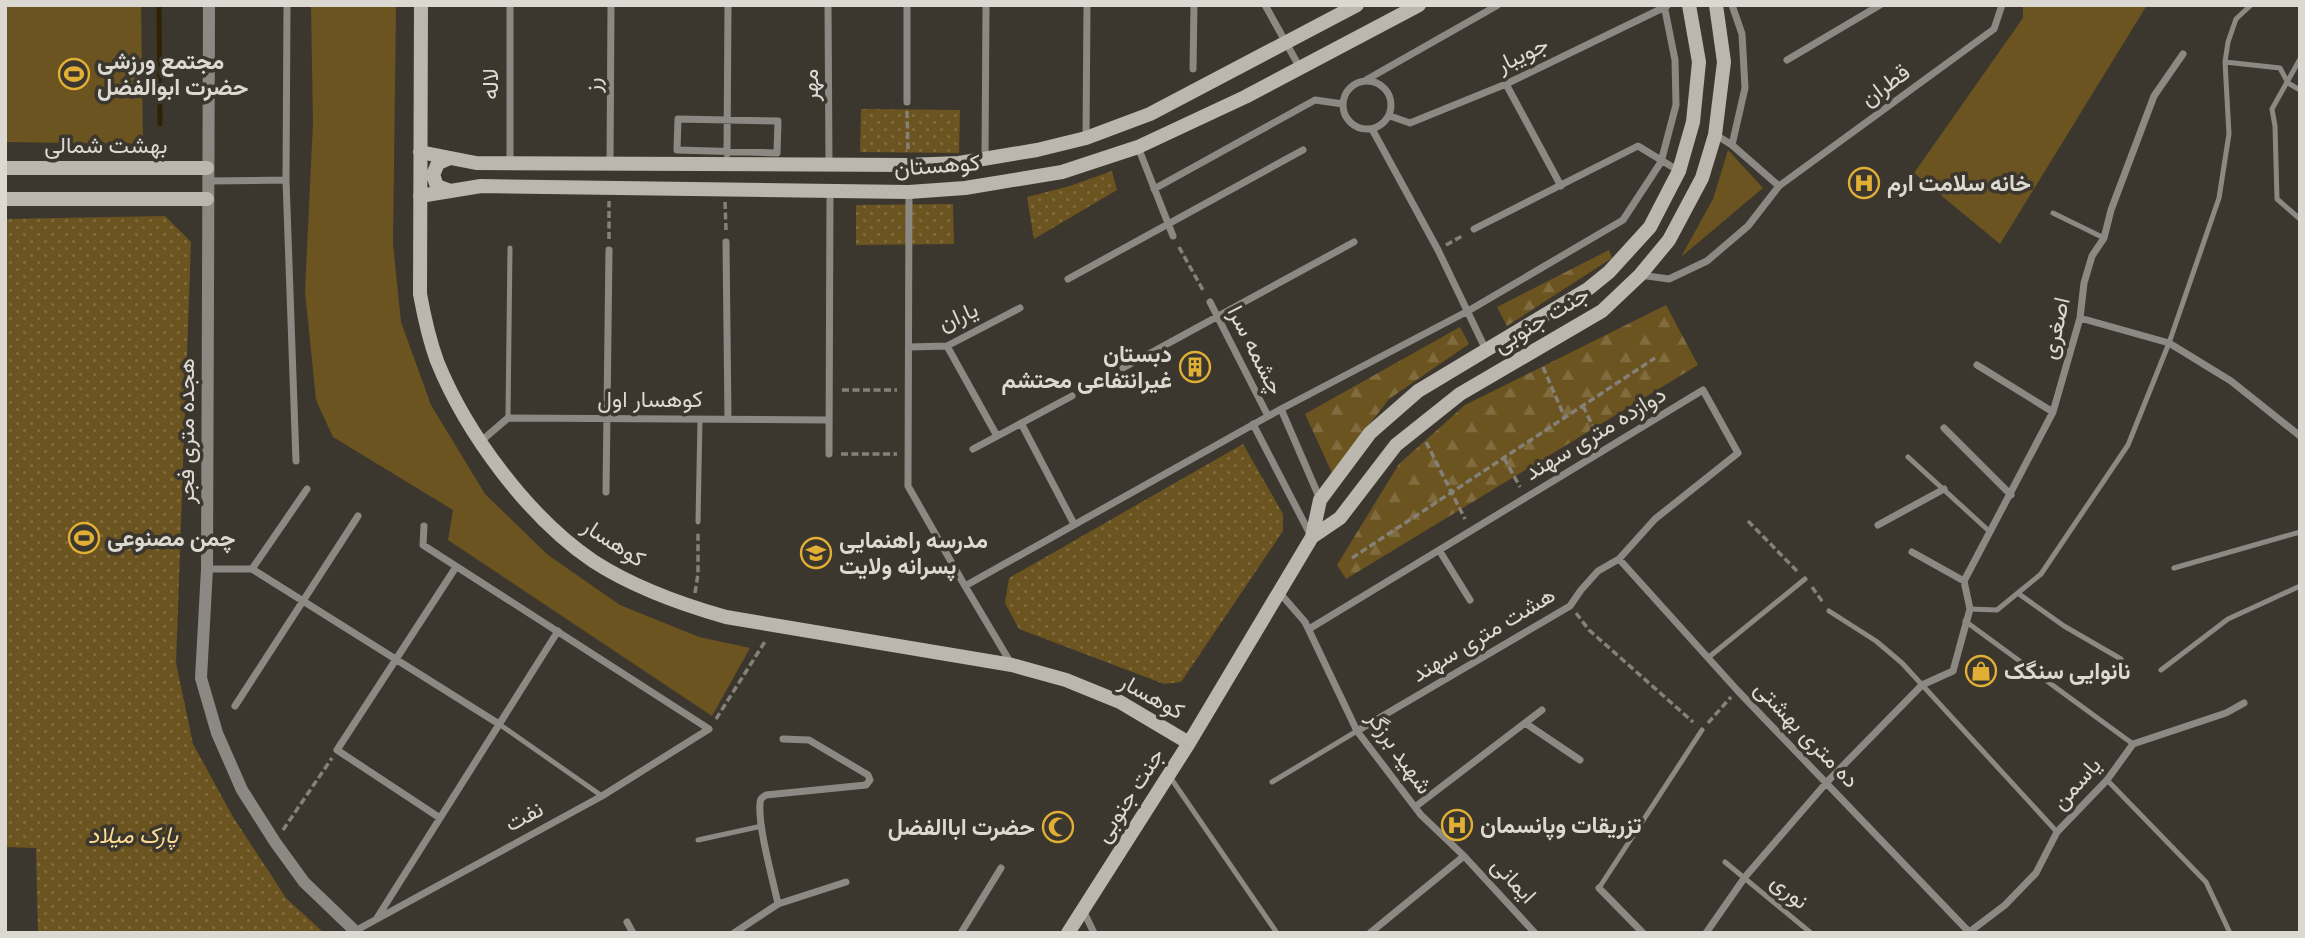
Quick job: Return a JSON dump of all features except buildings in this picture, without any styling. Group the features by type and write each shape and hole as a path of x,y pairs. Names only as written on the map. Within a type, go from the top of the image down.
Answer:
{"main road":[{"name":"کوهسار","path":"421,5 420,294 427,330 438,362 480,443 508,480 547,522 593,560 642,587 693,607 726,617 1012,665 1066,680 1120,702 1189,743"},
{"name":"کوهستان","path":"420,152 476,163 610,164 727,158 829,165 908,165 985,159 1086,138 1150,114 1357,5"},
{"name":"کوهستان","path":"420,196 481,186 909,192 965,188 1062,172 1161,138 1419,5"},
{"name":"جنت جنوبی","path":"1068,933 1189,743 1312,537 1320,500 1370,433 1418,391 1588,289 1609,272 1650,227 1679,171 1693,122 1699,62 1689,5"},
{"name":"جنت جنوبی","path":"1312,537 1340,518 1396,445 1460,394 1602,311 1640,275 1669,240 1702,178 1715,135 1724,62 1716,5"},
{"path":"1150,114 1161,138"},
{"path":"450,158 438,163 433,175 437,186 451,191"},
{"name":"بهشت شمالی","path":"5,168 207,174"},
{"path":"5,198 207,199"}],"street":[{"name":"هجده متری فجر","path":"209,5 207,569 201,678 217,733 243,790 304,882 356,932"},
{"path":"287,5 286,180 296,461"},
{"name":"لاله","path":"510,5 510,163"},
{"name":"رز","path":"610,164 611,5"},
{"path":"727,158 728,5"},
{"name":"مهر","path":"828,5 829,165"},
{"path":"907,5 907,102"},
{"path":"985,159 986,5"},
{"path":"1086,138 1087,5"},
{"path":"1193,69 1194,5"},
{"path":"1265,5 1300,68"},
{"path":"1366,80 1378,83 1388,91 1392,103 1390,116 1381,126 1372,129 1356,128 1346,119 1343,104 1345,94 1353,84 1366,80 1497,5"},
{"path":"1732,5 1742,34 1745,88 1732,145"},
{"path":"1787,60 1880,5"},
{"name":"قطران","path":"1640,275 1670,279 1707,261 1748,226 1779,186 1994,29 2002,5"},
{"path":"965,586 1253,424 1468,311 1623,220 1661,162 1676,105 1675,60 1665,6"},
{"name":"جویبار","path":"1390,116 1410,123 1506,84 1665,6"},
{"name":"اصغری","path":"1964,581 2053,412 2080,318 2084,283 2092,256 2104,238 2111,210 2154,96 2183,54"},
{"path":"1506,84 1561,186"},
{"path":"1154,189 1315,100 1343,104"},
{"path":"678,119 727,120 778,121 777,153 727,158 677,150 678,119"},
{"path":"1372,129 1438,250 1486,350"},
{"path":"1715,135 1732,145 1779,186"},
{"path":"1474,229 1638,146 1679,171"},
{"path":"1138,147 1172,236"},
{"path":"1068,279 1303,150"},
{"path":"207,174 286,180"},
{"path":"829,454 830,191"},
{"path":"909,192 908,486 1012,665"},
{"path":"1123,369 1354,242"},
{"path":"726,243 728,419"},
{"path":"606,492 609,250"},
{"name":"چشمه‌ سرا","path":"1210,302 1268,416"},
{"name":"یاران","path":"909,347 947,346 1020,308"},
{"path":"2080,318 2169,343 2231,381 2300,436"},
{"path":"947,346 997,436"},
{"path":"1977,365 2053,412"},
{"name":"دوازده متری سهند","path":"1308,629 1703,390 1738,453 1655,519 1619,559"},
{"path":"973,449 1072,396"},
{"path":"1281,409 1320,500"},
{"path":"480,443 508,418"},
{"name":"کوهسار اول","path":"508,418 829,420"},
{"path":"1021,423 1074,524"},
{"path":"1253,424 1312,537"},
{"path":"1944,428 2011,495"},
{"path":"252,569 307,489"},
{"path":"1878,525 1944,489"},
{"path":"235,706 358,516"},
{"path":"424,526 423,545 709,729"},
{"path":"1439,550 1470,600"},
{"path":"1706,933 1745,877 1827,782 1922,685 1953,671 1969,609 1964,581 1912,552"},
{"name":"هشت متری سهند","path":"1357,731 1570,606 1598,571 1619,559"},
{"name":"ده متری بهشتی","path":"1619,559 1737,690 1969,932"},
{"path":"440,818 337,750 456,567"},
{"path":"207,569 252,569 499,724"},
{"name":"شهید برزگر","path":"1279,592 1308,629 1357,731 1415,807 1464,856"},
{"path":"377,918 558,631"},
{"path":"2133,744 2226,713 2244,703"},
{"path":"1415,807 1542,710"},
{"path":"1525,723 1580,760"},
{"name":"نفت","path":"356,932 602,796 709,729"},
{"path":"778,904 762,826 760,804 766,795 866,785 870,780 868,775 809,740 783,739"},
{"name":"یاسمن","path":"1969,932 2005,905 2035,873 2057,832 2107,780 2133,744"},
{"path":"1370,933 1464,856"},
{"name":"ایمانی","path":"1464,856 1535,933"},
{"path":"961,933 1000,868"},
{"path":"734,933 778,904 846,882"},
{"path":"1599,888 1643,933"},
{"path":"1083,909 1094,933"},
{"path":"626,922 633,933"}],"lane":[{"path":"1969,609 1997,610 2041,574 2128,445 2169,343 2219,198 2228,134 2225,62 2228,42 2236,19 2251,5"},
{"path":"2300,59 2272,109 2277,199 2300,219"},
{"path":"2225,62 2280,68 2288,83 2300,90"},
{"path":"2053,213 2104,238"},
{"path":"508,418 510,248"},
{"path":"698,522 700,419"},
{"path":"1908,457 1989,531"},
{"path":"2174,568 2300,532"},
{"path":"1709,657 1805,579"},
{"path":"2161,670 2228,619 2300,586"},
{"path":"2019,594 2064,626 2121,659"},
{"path":"1829,611 1876,641 1902,663 2057,832"},
{"path":"1965,621 2133,744"},
{"path":"499,724 602,796"},
{"path":"1599,888 1702,730"},
{"path":"1272,782 1357,731"},
{"path":"1168,775 1278,933"},
{"path":"2107,780 2206,882 2230,933"},
{"path":"698,840 762,826"},
{"name":"نوری","path":"1726,862 1811,933"}],"path":[{"path":"907,102 908,165"},
{"path":"609,250 610,188"},
{"path":"725,190 726,243"},
{"path":"1438,250 1474,229"},
{"path":"1172,236 1210,302"},
{"path":"1352,558 1656,358"},
{"path":"1543,367 1565,418"},
{"path":"829,390 908,389"},
{"path":"1583,406 1605,450"},
{"path":"1425,441 1471,531"},
{"path":"829,454 908,454"},
{"path":"1504,458 1525,498"},
{"path":"1748,521 1805,579 1829,611"},
{"path":"693,607 698,574 698,522"},
{"path":"1570,606 1589,630 1702,730 1737,690"},
{"path":"709,729 776,625"},
{"path":"275,842 337,750"}],"green space":[{"name":"مجتمع ورزشی حضرت ابوالفضل","path":"5,5 141,5 143,144 5,142"},
{"path":"311,5 396,5 393,244 401,322 431,405 485,494 548,555 620,605 699,637 750,648 712,716 448,540 453,510 333,437 316,400 305,291 313,123"},
{"path":"2023,5 2147,5 2000,244 1914,173 2023,18"},
{"path":"861,109 960,110 959,153 860,152"},
{"path":"1728,150 1763,188 1681,257 1713,199"},
{"path":"1112,171 1117,190 1034,239 1027,197"},
{"path":"953,204 954,244 856,245 856,205"},
{"name":"پارک میلاد","path":"165,216 191,242 176,663 193,744 233,817 286,898 324,933 38,933 36,848 5,847 5,219"},
{"path":"1609,250 1612,258 1507,326 1497,307"},
{"path":"1666,305 1698,365 1346,579 1337,565 1399,464 1465,405"},
{"path":"1460,327 1469,344 1389,399 1332,473 1305,414"},
{"path":"1243,444 1283,514 1283,531 1181,682 1164,684 1019,629 1005,603 1009,578"}],"waterway":[{"path":"159,5 160,124"}],"place":[{"name":"مجتمع ورزشی حضرت ابوالفضل","path":"74,74"},
{"name":"خانه سلامت ارم","path":"1864,183"},
{"name":"دبستان غیرانتفاعی محتشم","path":"1195,367"},
{"name":"چمن مصنوعی","path":"84,538"},
{"name":"مدرسه راهنمایی پسرانه ولایت","path":"816,553"},
{"name":"نانوایی سنگک","path":"1981,671"},
{"name":"تزریقات وپانسمان","path":"1457,825"},
{"name":"حضرت اباالفضل","path":"1058,827"}]}
